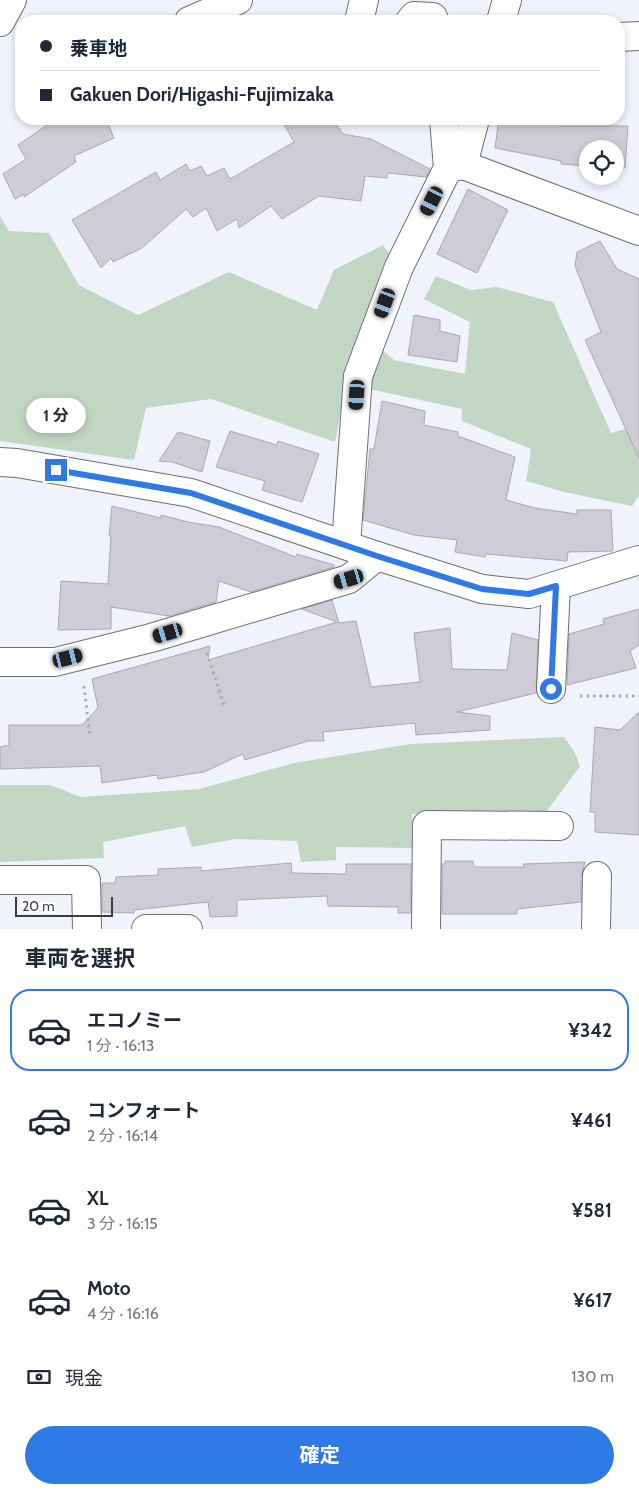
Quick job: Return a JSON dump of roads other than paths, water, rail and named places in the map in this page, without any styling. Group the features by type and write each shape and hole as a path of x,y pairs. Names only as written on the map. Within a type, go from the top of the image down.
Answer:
{"street":[{"path":"0,22 12,0"},
{"path":"203,15 238,0"},
{"path":"360,15 364,0"},
{"path":"503,15 507,0"},
{"path":"625,37 639,36"},
{"path":"446,125 456,167"},
{"path":"346,545 358,376 399,267 456,167 473,125"},
{"path":"456,167 639,231"},
{"path":"0,462 18,463 191,493 377,556 482,589 529,594 639,560"},
{"path":"0,662 55,662 151,638 349,579 377,556"},
{"path":"551,689 556,586"},
{"path":"426,929 427,825 559,826"},
{"path":"596,929 597,876"},
{"path":"0,880 86,880 87,929"},
{"path":"146,929 188,929"}]}
